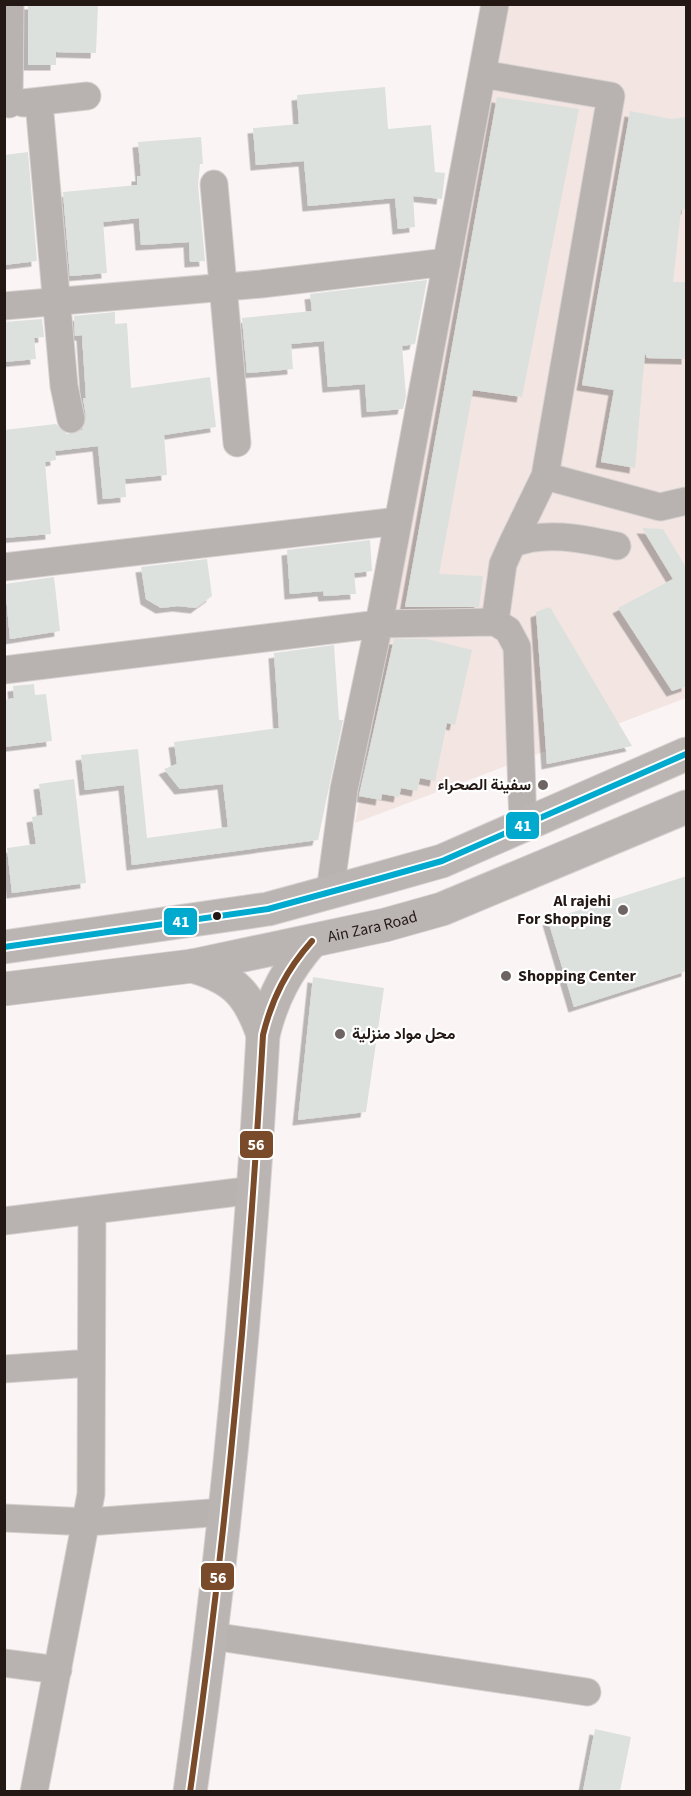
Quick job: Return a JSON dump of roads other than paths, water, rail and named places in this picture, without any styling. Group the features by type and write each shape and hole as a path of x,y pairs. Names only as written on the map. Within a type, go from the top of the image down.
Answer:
{"main road":[{"path":"4,947 268,909 442,861 687,754"},
{"name":"Ain Zara Road","path":"4,989 192,966 385,925 442,909 687,807"},
{"path":"190,1791 212,1636 224,1512 255,1190 263,1035 268,1014 285,975 312,941"},
{"path":"192,966 218,974 239,988 255,1010 263,1035"}],"street":[{"path":"10,4 7,105 87,96"},
{"path":"330,892 344,789 379,624 495,4"},
{"path":"482,74 611,96 545,476 503,564 495,622"},
{"path":"39,102 64,386 71,419"},
{"path":"214,184 237,443"},
{"path":"4,306 223,287 447,262"},
{"path":"545,476 660,507 687,501"},
{"path":"4,567 398,521"},
{"path":"512,544 527,537 545,537 587,540 617,546"},
{"path":"4,670 379,624 495,622 508,630 517,647 523,825"},
{"path":"4,1221 92,1212 255,1190"},
{"path":"34,1791 91,1494 92,1212"},
{"path":"4,1369 92,1363"},
{"path":"4,1518 87,1522 224,1512"},
{"path":"212,1636 587,1692"},
{"path":"4,1663 58,1670"}],"place":[{"name":"سفينة الصحراء","path":"543,785"},
{"name":"Al rajehi For Shopping","path":"623,910"},
{"name":"Shopping Center","path":"506,976"},
{"name":"محل مواد منزلية","path":"340,1034"}]}
